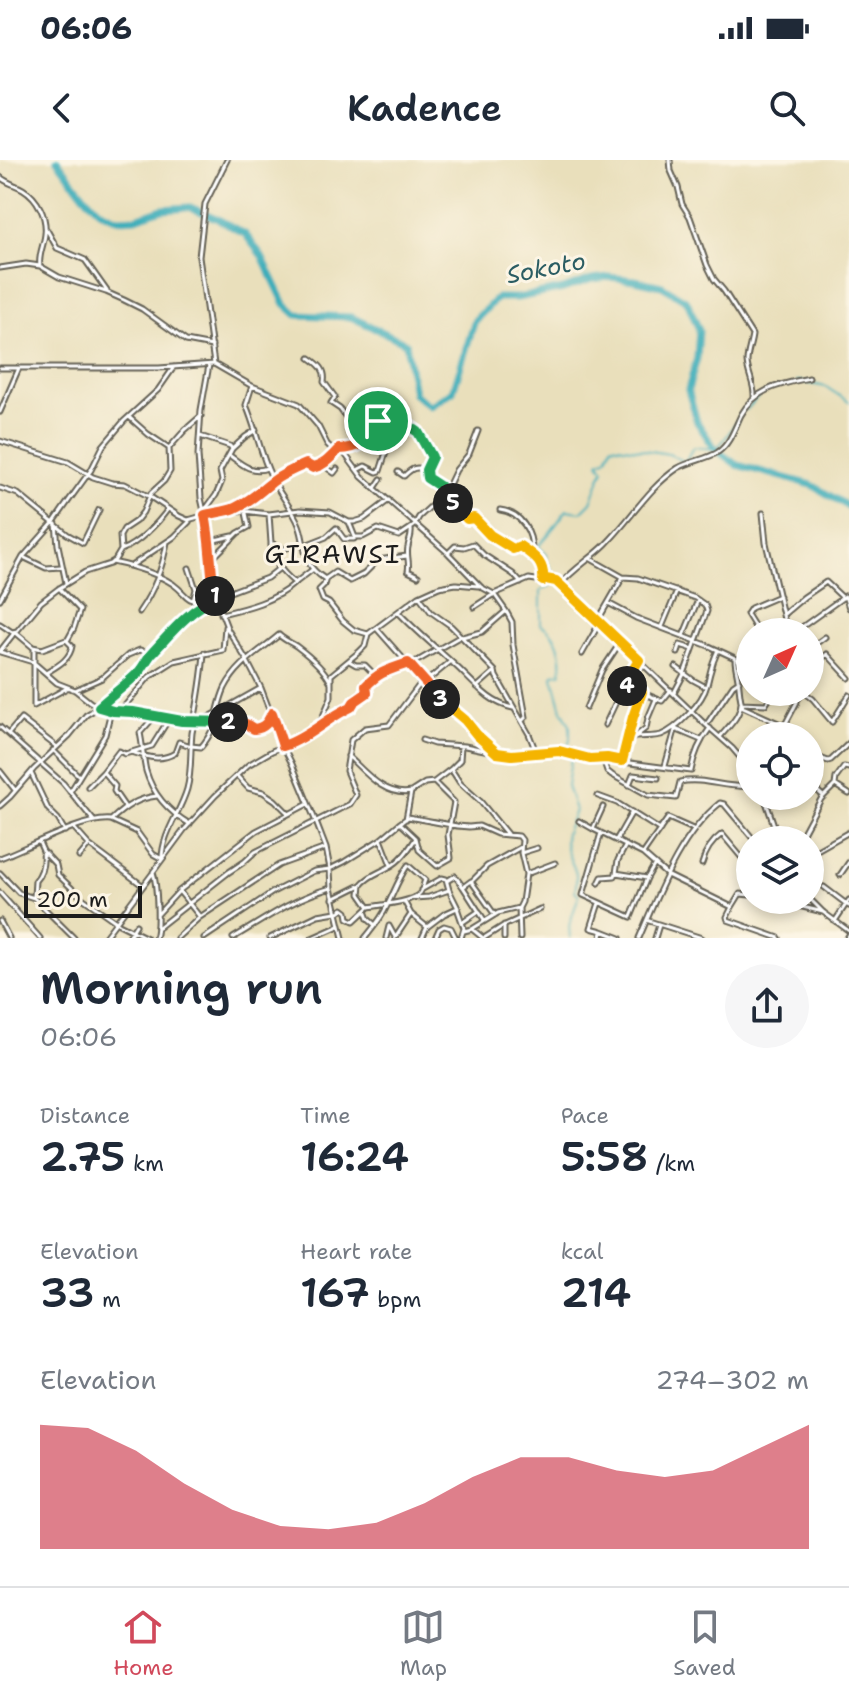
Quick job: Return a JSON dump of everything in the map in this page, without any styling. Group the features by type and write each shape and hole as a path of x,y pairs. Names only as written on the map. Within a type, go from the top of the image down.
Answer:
{"street":[{"path":"227,160 205,204 199,257 212,346 198,455 210,561 221,614 261,688 326,848 333,899 343,938"},
{"path":"670,160 682,204 690,217 707,265 752,335 747,365 754,397"},
{"path":"0,177 25,190 37,201 45,222 40,266"},
{"path":"45,227 57,248 85,260 109,293"},
{"path":"0,268 26,264 40,266 59,277 109,293 142,309 186,341 212,346"},
{"path":"310,358 321,366 325,375 323,382 335,397 331,403 345,416 369,417 378,421"},
{"path":"0,368 212,364 252,386 299,404 332,449 358,447 372,435 378,421 391,408 400,420 421,436 432,457 426,470 428,480 441,487 467,519 474,518 490,535 513,549 520,546 532,554 544,568 543,581"},
{"path":"0,599 23,557 55,523 103,446 158,390 174,367"},
{"path":"0,412 19,368"},
{"path":"556,582 591,559 659,484 690,462 719,452 754,397 777,386 809,378"},
{"path":"252,386 246,405 273,481 300,528 308,564 326,578"},
{"path":"121,550 120,536 124,529 136,521 149,496 170,471 169,448 201,416"},
{"path":"129,417 169,448"},
{"path":"358,469 365,466 380,471 390,440 406,423"},
{"path":"205,512 222,481 220,471 232,449 256,430"},
{"path":"271,543 284,549 326,537 336,528 344,539 363,537 378,529 397,537 445,493 456,470 469,454 478,431"},
{"path":"200,436 232,449"},
{"path":"0,441 68,462 112,483 125,484 179,516 191,519"},
{"path":"232,510 258,495 273,481 306,464 313,468 323,465 341,449"},
{"path":"341,449 362,477 448,553 481,587 494,594 506,611 512,622 526,717 522,721"},
{"path":"229,455 251,470 268,468"},
{"path":"323,465 334,473 337,469"},
{"path":"398,472 404,476 413,468 426,470"},
{"path":"375,488 381,479"},
{"path":"0,488 18,494 67,534 83,543 99,510"},
{"path":"131,566 167,542 191,519 205,512 227,509 269,514 330,512 349,522 364,519 389,500"},
{"path":"112,562 121,550 129,547 160,520 168,509"},
{"path":"500,510 514,513 521,519 533,542 532,554"},
{"path":"210,561 249,527 246,513"},
{"path":"763,513 766,543 784,618"},
{"path":"269,514 270,552 295,583"},
{"path":"349,522 356,537"},
{"path":"55,523 67,584"},
{"path":"414,524 410,530 408,571 418,576"},
{"path":"210,541 237,535"},
{"path":"139,612 148,599 165,557 167,542"},
{"path":"448,553 455,546 473,544 521,583"},
{"path":"407,556 378,560 364,574 350,581 335,572 326,578 319,590 323,600 354,630 368,634 419,596 439,587 456,584 481,587"},
{"path":"23,557 46,568 62,567"},
{"path":"591,559 623,577 638,578 698,600 707,611 684,674 662,701 624,685"},
{"path":"204,604 188,600 175,586 157,577 112,562 85,572 41,602 0,652 35,664 57,683 111,711 195,722 234,722 254,729 267,723 272,713"},
{"path":"0,806 86,715 139,672 179,624 204,604 267,578 281,567"},
{"path":"189,568 196,589 193,601"},
{"path":"221,614 284,593 312,570"},
{"path":"582,654 623,577"},
{"path":"474,607 494,594 529,579 556,582 736,753"},
{"path":"783,614 826,582 843,598 845,596 849,608"},
{"path":"0,624 33,647 42,649 67,641 80,610 59,588"},
{"path":"662,627 677,591"},
{"path":"419,596 431,612 461,636 495,671 536,752"},
{"path":"749,618 747,614 751,608 779,596"},
{"path":"815,618 843,598"},
{"path":"683,636 698,600"},
{"path":"608,603 636,618 718,650 735,659 736,670"},
{"path":"104,938 190,824 248,765 303,738 351,707 367,693 366,686 386,669 394,669 430,655 461,636 482,632 506,611"},
{"path":"398,612 485,695 515,708"},
{"path":"120,711 149,677 174,661 223,650 225,623"},
{"path":"377,629 439,699 497,753"},
{"path":"330,681 336,670 365,646 368,634"},
{"path":"131,752 166,759 175,753 179,742 201,747 216,722 224,690 233,674 246,659 279,635 314,661 326,672 330,681 331,697 318,728"},
{"path":"46,673 64,662 71,653 72,646 67,641"},
{"path":"586,708 602,670 620,643"},
{"path":"678,653 680,645 693,649"},
{"path":"33,647 34,706 68,687"},
{"path":"75,690 102,678 128,655 140,650 152,653"},
{"path":"635,737 659,736 675,728 692,711 706,688 709,670 718,650"},
{"path":"162,859 175,815 186,792 204,653"},
{"path":"824,657 827,654 849,678"},
{"path":"605,725 639,660"},
{"path":"349,661 365,665 376,676"},
{"path":"158,928 255,852 350,804 356,795 346,771 351,740 365,728 389,725 424,680 450,662"},
{"path":"676,667 706,688"},
{"path":"477,687 495,671"},
{"path":"422,740 512,755 559,751 590,759 691,771 694,756 708,726 736,683"},
{"path":"203,721 261,688"},
{"path":"622,761 642,692"},
{"path":"819,706 832,722 849,695"},
{"path":"627,743 646,728 656,699"},
{"path":"720,737 741,706"},
{"path":"744,706 776,722"},
{"path":"70,793 105,735 111,711"},
{"path":"155,716 140,733 147,773 157,796 175,815 190,824"},
{"path":"8,734 21,719 55,748 80,777"},
{"path":"88,787 119,751 125,754 152,746 169,719"},
{"path":"0,727 63,783 94,821"},
{"path":"675,728 701,740"},
{"path":"665,767 675,728"},
{"path":"824,760 831,760 849,743"},
{"path":"348,756 376,782 391,791 402,793 411,792 444,775 460,760 461,746"},
{"path":"603,759 607,771 648,795 676,798 680,782 688,781 736,786"},
{"path":"824,795 835,785 844,767 849,768"},
{"path":"451,769 507,834"},
{"path":"0,771 16,790"},
{"path":"103,772 115,786 114,791 125,807"},
{"path":"31,773 48,809 65,831"},
{"path":"444,775 454,776"},
{"path":"629,785 633,775 658,778"},
{"path":"237,776 248,788 263,792 275,800 288,814"},
{"path":"400,823 416,838 419,850 437,866 451,858 448,835 454,802 434,782"},
{"path":"835,785 849,794"},
{"path":"406,819 411,792"},
{"path":"111,820 138,800 157,796"},
{"path":"598,796 617,803 660,830"},
{"path":"639,938 667,875 694,829 707,814 720,803 724,804 742,826"},
{"path":"157,915 179,891 246,838 309,804"},
{"path":"593,829 603,807"},
{"path":"616,840 632,812"},
{"path":"204,938 273,892 314,871 330,869 344,862 381,839 408,817 450,825 479,826 497,834 519,836 526,874 519,908 520,938"},
{"path":"643,854 668,818 694,829"},
{"path":"0,858 94,821 111,820 137,832 153,854 162,859"},
{"path":"579,821 643,854 667,875 732,907"},
{"path":"74,828 89,845 142,885"},
{"path":"824,846 849,832"},
{"path":"601,833 583,895 631,917 655,864"},
{"path":"702,864 705,853 722,834 736,851"},
{"path":"333,899 392,865 405,854 416,838"},
{"path":"381,839 392,865"},
{"path":"34,898 35,881 44,862 39,842"},
{"path":"79,857 89,845"},
{"path":"599,883 602,877 615,876 618,860 626,845"},
{"path":"463,887 487,866 521,847"},
{"path":"177,938 200,917 279,865 326,848"},
{"path":"521,853 537,848"},
{"path":"43,851 56,865 58,875 81,897 116,922 147,938"},
{"path":"840,875 849,862"},
{"path":"526,874 555,863"},
{"path":"365,938 381,917 408,865 425,880 421,890"},
{"path":"153,872 156,880 156,937"},
{"path":"0,873 19,893 34,898 74,938"},
{"path":"616,873 647,878"},
{"path":"447,881 455,876 485,921"},
{"path":"414,898 421,890 442,878 447,881 464,931"},
{"path":"470,882 495,915"},
{"path":"361,885 360,894 368,919 375,925"},
{"path":"824,887 848,903 835,921"},
{"path":"233,938 284,906 331,888"},
{"path":"270,938 318,915 343,909 354,921 367,909 449,890"},
{"path":"179,891 200,917"},
{"path":"0,893 40,938"},
{"path":"736,900 728,920 779,938"},
{"path":"404,901 411,914 427,927"},
{"path":"599,903 591,928 620,938"},
{"path":"435,938 444,926 451,928 458,938 464,931 495,915 519,908"},
{"path":"422,938 427,927 444,914 458,909"},
{"path":"472,929 484,938 540,909"},
{"path":"463,922 479,911"},
{"path":"824,913 848,932"},
{"path":"381,917 395,937 411,914"},
{"path":"648,920 702,938"},
{"path":"0,921 9,938"},
{"path":"128,938 136,925"},
{"path":"504,925 504,938"},
{"path":"655,938 659,925"},
{"path":"312,938 339,926"},
{"path":"386,938 389,926"},
{"path":"601,938 602,931"}],"waterway":[{"name":"Sokoto","path":"57,160 100,211 118,219 136,218 162,209 190,207 245,234 262,256 285,304 297,315 351,317 406,343 414,394 430,406 453,391 475,320 497,298 517,298 609,277 662,286 687,301 699,330 697,358 688,390 697,422 715,449 737,465 812,485 849,507"},
{"path":"797,381 826,387 849,402"},
{"path":"746,410 758,397"},
{"path":"570,938 569,926 579,895 575,891 575,872 565,842 575,810 567,786 571,759 567,749 570,725 562,710 553,677 553,674 561,673 558,645 552,633 541,625 541,591 553,584 554,578 546,560 547,555 538,546 567,510 581,512 591,502 604,470 599,462 607,458 612,445 669,454 685,462 693,447 715,449 737,421"}],"district":[{"name":"GIRAWSI","path":"333,553"}],"route":[{"path":"391,408 400,420 418,432 432,457 426,470 428,480 441,487 467,519 474,518 490,535 514,550 520,546 532,554 544,568 543,581 556,581 639,660 624,685 642,692 622,761 590,759 559,751 512,755 497,753 458,713 439,699 408,663 386,669 366,686 367,693 351,707 311,734 283,746 272,713 267,723 254,729 234,722 182,721 99,707 139,672 175,627 204,604 216,599 205,515 232,510 289,472 306,464 317,468 339,449 358,447 372,435 378,421 391,408"}]}
